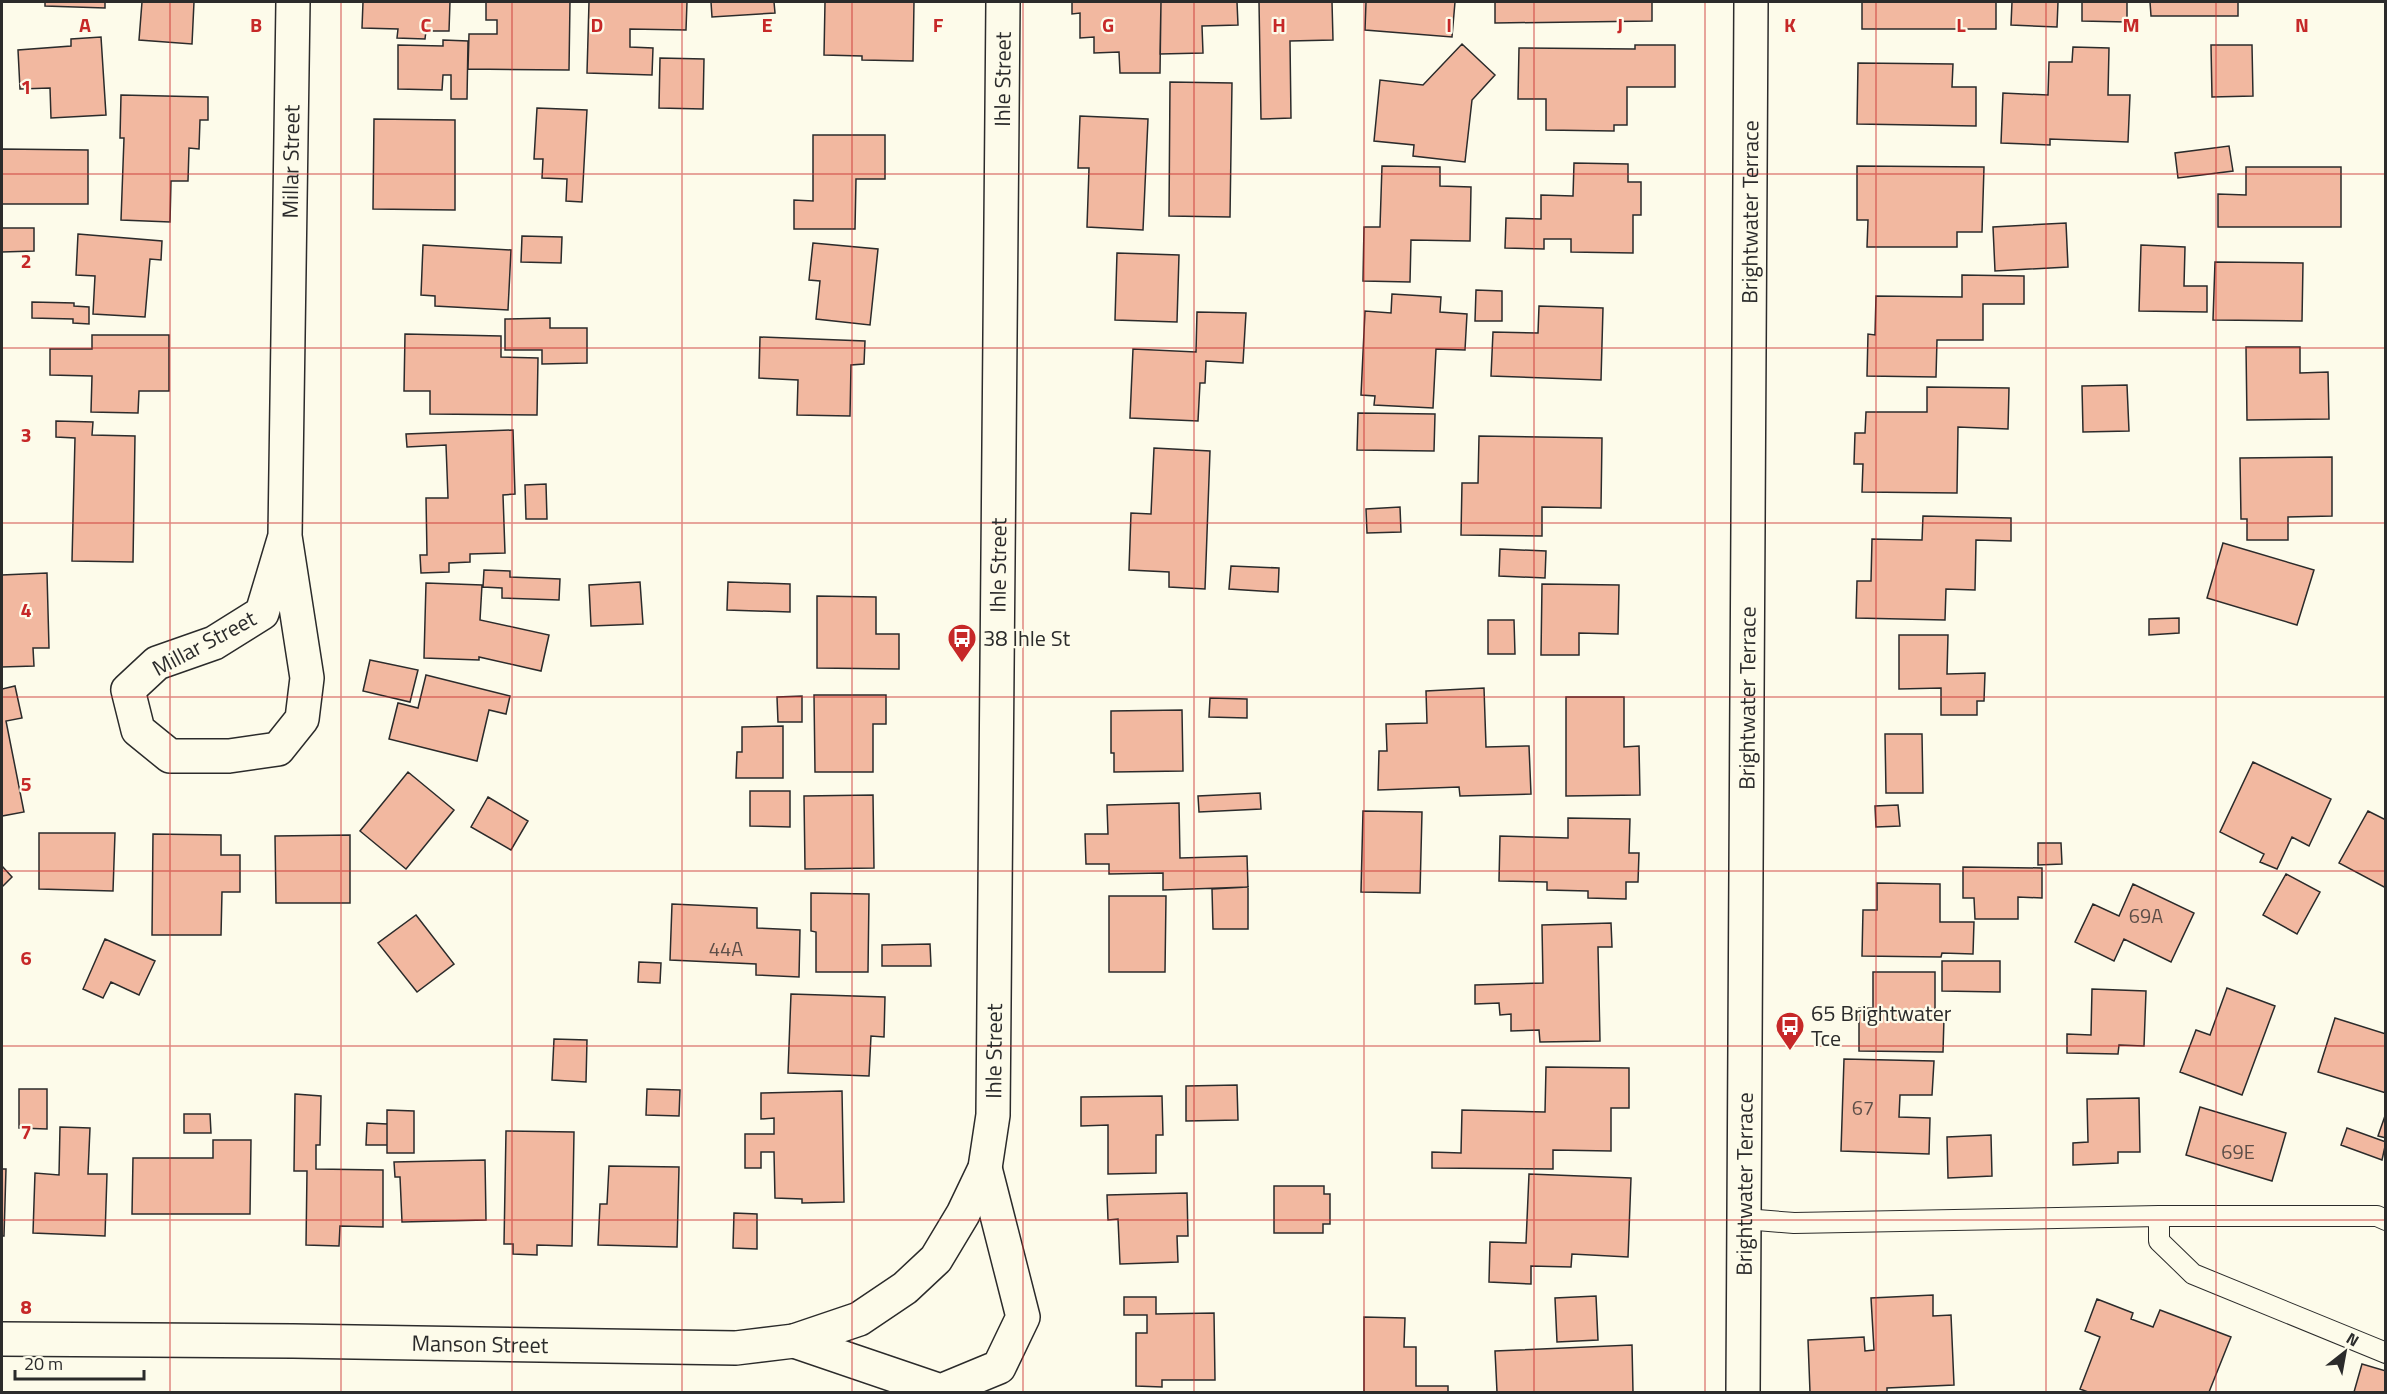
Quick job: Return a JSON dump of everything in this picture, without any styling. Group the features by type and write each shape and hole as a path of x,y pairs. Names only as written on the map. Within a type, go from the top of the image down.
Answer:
{"street":[{"name":"Millar Street","path":"285,536 262,613 214,643 157,663 128,690 138,730 170,756 229,756 278,749 302,719 307,678 285,536 293,2"},
{"name":"Ihle Street","path":"936,1259 963,1214 985,1168 993,1115 1004,2"},
{"name":"Brightwater Terrace","path":"1743,1392 1751,2"},
{"path":"794,1341 941,1391 999,1367 1023,1317 985,1168"},
{"name":"Manson Street","path":"2,1339 736,1348 794,1341 859,1319 905,1288 936,1259"}],"lane":[{"path":"1745,1219 1794,1223 2159,1216 2377,1216 2385,1220"},
{"path":"2159,1216 2159,1242 2193,1274 2383,1346"}],"building":[{"path":"45,2 105,2 105,8 45,6"},
{"path":"142,2 194,2 192,44 139,40"},
{"path":"363,2 450,2 449,31 426,31 425,39 397,38 398,29 362,28"},
{"path":"486,2 570,2 569,70 468,69 469,34 497,34 497,20 486,20"},
{"path":"589,2 687,2 686,30 630,29 630,47 653,48 652,75 587,73"},
{"path":"711,2 774,2 775,13 712,17"},
{"path":"825,2 914,2 913,61 862,60 862,56 824,55"},
{"path":"1072,2 1161,2 1160,73 1120,73 1119,52 1094,53 1094,37 1080,38 1080,13 1072,14"},
{"path":"1161,2 1237,2 1238,25 1202,26 1203,53 1160,54"},
{"path":"1259,2 1332,2 1333,40 1290,41 1291,118 1261,119"},
{"path":"1366,2 1455,2 1452,37 1365,30"},
{"path":"1495,2 1652,2 1652,21 1495,23"},
{"path":"1862,2 1996,2 1996,29 1862,29"},
{"path":"2012,2 2058,2 2057,27 2011,25"},
{"path":"2082,2 2127,2 2127,22 2082,21"},
{"path":"2150,2 2238,2 2238,16 2151,16"},
{"path":"101,37 106,115 51,118 50,88 20,89 18,50 71,46 71,39"},
{"path":"443,40 468,41 467,99 451,99 451,75 443,75 442,90 398,89 398,45 443,46"},
{"path":"1462,44 1495,75 1472,100 1465,162 1413,156 1414,145 1374,141 1380,80 1423,85"},
{"path":"1635,45 1675,45 1675,87 1627,87 1627,125 1614,125 1614,131 1546,130 1546,99 1518,99 1519,48 1635,49"},
{"path":"2211,45 2252,45 2253,96 2212,97"},
{"path":"2073,47 2109,48 2108,95 2130,95 2128,142 2050,139 2050,145 2001,143 2003,93 2048,95 2049,62 2072,62"},
{"path":"660,58 704,59 703,109 659,108"},
{"path":"1858,63 1953,64 1952,87 1976,87 1976,126 1857,124"},
{"path":"1170,82 1232,83 1230,217 1169,216"},
{"path":"121,95 208,97 208,120 200,120 199,149 189,148 188,181 171,181 170,222 121,220 124,138 120,138"},
{"path":"537,108 587,110 582,202 566,201 567,179 542,178 543,159 534,159"},
{"path":"1080,116 1148,119 1143,230 1087,227 1089,168 1078,168"},
{"path":"374,119 455,120 455,210 373,209"},
{"path":"813,135 885,135 885,179 856,179 855,229 794,229 794,200 813,201"},
{"path":"2229,146 2233,171 2178,178 2175,153"},
{"path":"2,149 88,150 88,204 2,204"},
{"path":"1574,163 1628,164 1628,182 1641,182 1641,215 1633,215 1633,253 1571,252 1571,239 1544,239 1544,249 1505,248 1506,218 1541,219 1541,195 1573,196"},
{"path":"1382,166 1440,167 1440,186 1471,187 1470,241 1411,240 1410,282 1363,281 1364,227 1380,227"},
{"path":"1857,166 1984,167 1982,232 1957,232 1957,247 1867,247 1868,220 1857,220"},
{"path":"2246,167 2341,167 2341,227 2218,227 2218,194 2246,195"},
{"path":"2066,223 2068,267 1995,271 1993,227"},
{"path":"2,228 34,228 34,251 2,252"},
{"path":"78,234 162,241 161,260 150,259 145,317 93,314 95,276 76,275"},
{"path":"522,236 562,237 561,263 521,262"},
{"path":"813,243 878,249 870,325 816,319 820,281 809,280"},
{"path":"423,245 511,250 508,310 435,306 435,296 421,295"},
{"path":"2141,245 2185,247 2184,286 2207,286 2207,312 2139,311"},
{"path":"1117,253 1179,255 1177,322 1115,320"},
{"path":"2215,262 2303,263 2302,321 2213,320"},
{"path":"1962,275 2024,276 2024,304 1983,304 1983,340 1937,340 1936,377 1867,376 1868,334 1875,335 1876,296 1962,297"},
{"path":"1476,290 1502,291 1502,321 1475,321"},
{"path":"1392,294 1441,297 1440,312 1467,314 1465,350 1436,349 1433,408 1374,405 1375,396 1361,395 1365,311 1391,313"},
{"path":"32,302 74,303 74,306 89,307 89,324 73,323 73,319 32,318"},
{"path":"1539,306 1603,308 1601,380 1491,376 1493,332 1538,333"},
{"path":"1197,312 1246,313 1243,363 1206,361 1205,383 1200,383 1198,421 1130,418 1133,349 1196,352"},
{"path":"550,318 550,328 587,328 587,363 542,364 542,350 505,350 505,319"},
{"path":"405,334 501,336 501,357 538,358 537,415 430,414 430,391 404,391"},
{"path":"92,335 169,335 169,391 139,391 138,413 91,412 92,376 50,375 50,349 92,349"},
{"path":"760,337 865,341 864,364 851,365 850,416 797,415 798,380 759,378"},
{"path":"2246,347 2300,347 2300,373 2328,372 2329,419 2247,420"},
{"path":"2127,385 2129,431 2083,432 2082,386"},
{"path":"1927,387 2009,388 2008,429 1958,427 1957,493 1862,492 1863,464 1854,464 1855,433 1865,433 1866,412 1927,412"},
{"path":"1358,413 1435,414 1434,451 1357,450"},
{"path":"56,421 93,422 92,435 135,436 133,562 72,561 75,438 56,437"},
{"path":"513,430 515,494 503,495 505,553 470,554 470,562 449,563 449,572 421,573 420,555 427,555 426,498 448,498 446,445 407,447 406,434"},
{"path":"1479,436 1602,438 1601,508 1542,507 1542,536 1461,535 1462,483 1478,483"},
{"path":"1154,448 1210,451 1205,589 1169,587 1169,572 1129,570 1131,513 1151,514"},
{"path":"2332,457 2332,516 2288,517 2288,540 2247,540 2247,519 2241,519 2240,458"},
{"path":"546,484 547,519 526,519 525,485"},
{"path":"1400,507 1401,532 1367,533 1366,509"},
{"path":"1923,516 2011,518 2011,541 1976,540 1975,590 1946,589 1945,620 1856,618 1857,581 1871,581 1872,539 1922,540"},
{"path":"2223,543 2314,570 2297,625 2207,598"},
{"path":"1500,549 1546,551 1545,578 1499,576"},
{"path":"1231,566 1279,568 1278,592 1229,589"},
{"path":"484,570 510,571 510,577 560,579 559,600 502,598 502,588 483,587"},
{"path":"47,573 49,648 33,648 34,666 2,667 2,575"},
{"path":"640,582 643,624 591,626 589,585"},
{"path":"728,582 790,584 790,612 727,610"},
{"path":"426,583 482,585 480,620 549,635 541,671 479,657 479,660 424,658"},
{"path":"1542,584 1619,585 1618,634 1579,633 1579,655 1541,655"},
{"path":"817,596 876,597 876,634 899,634 899,669 817,668"},
{"path":"2179,618 2179,633 2149,635 2149,619"},
{"path":"1488,620 1514,620 1515,654 1488,654"},
{"path":"1899,635 1948,635 1947,674 1985,673 1984,701 1977,701 1977,715 1941,715 1941,688 1899,689"},
{"path":"370,660 418,670 410,702 363,691"},
{"path":"426,675 510,696 506,714 489,710 477,761 389,739 398,703 418,708"},
{"path":"15,686 22,718 6,721 24,812 2,816 2,689"},
{"path":"1484,688 1486,747 1529,746 1531,794 1460,796 1459,787 1378,790 1379,751 1387,751 1386,724 1427,723 1426,691"},
{"path":"814,695 886,695 886,724 873,724 873,772 815,772"},
{"path":"802,696 802,722 778,722 777,697"},
{"path":"1566,697 1624,697 1624,747 1639,746 1640,795 1566,796"},
{"path":"1210,698 1247,699 1247,718 1209,717"},
{"path":"1182,710 1183,771 1114,772 1114,753 1111,753 1111,711"},
{"path":"783,726 783,778 736,778 737,752 742,752 742,727"},
{"path":"1885,734 1922,734 1923,793 1886,793"},
{"path":"2253,762 2331,799 2309,846 2292,837 2277,869 2260,862 2264,854 2220,832"},
{"path":"408,772 454,810 406,869 360,831"},
{"path":"750,791 790,791 790,827 750,826"},
{"path":"1260,793 1261,809 1199,812 1198,796"},
{"path":"873,795 874,868 805,869 804,796"},
{"path":"488,797 528,821 511,850 471,827"},
{"path":"1179,803 1180,858 1247,856 1248,887 1163,890 1163,873 1109,874 1109,864 1086,864 1085,834 1108,834 1107,805"},
{"path":"1898,805 1900,826 1876,827 1875,806"},
{"path":"1363,811 1422,812 1420,893 1361,892"},
{"path":"2368,811 2386,820 2386,888 2339,863"},
{"path":"1568,818 1630,819 1629,853 1639,853 1638,882 1626,882 1626,899 1588,898 1588,891 1547,890 1547,882 1499,881 1500,836 1568,838"},
{"path":"39,833 115,833 113,891 39,889"},
{"path":"153,834 221,835 221,855 240,855 240,892 222,892 221,935 152,935"},
{"path":"350,835 350,903 276,903 275,836"},
{"path":"2038,843 2061,843 2062,864 2038,865"},
{"path":"2,866 12,877 2,887"},
{"path":"1963,867 2042,868 2042,898 2018,897 2018,919 1975,919 1974,898 1963,898"},
{"path":"2286,874 2320,892 2297,934 2263,915"},
{"path":"1877,883 1940,884 1940,922 1974,922 1973,954 1942,953 1941,957 1862,956 1863,910 1877,910"},
{"path":"2133,884 2194,913 2171,962 2124,939 2114,961 2075,942 2093,904 2119,916"},
{"path":"1248,887 1248,929 1213,929 1212,889"},
{"path":"811,893 869,894 868,972 816,972 816,932 811,931"},
{"path":"1109,896 1166,896 1165,972 1109,972"},
{"path":"672,904 757,908 757,928 800,930 799,977 756,975 756,964 670,960"},
{"path":"416,915 454,964 417,992 378,943"},
{"path":"1611,923 1612,947 1598,947 1600,1041 1540,1042 1539,1030 1511,1031 1511,1014 1500,1015 1499,1003 1475,1004 1475,985 1543,983 1542,925"},
{"path":"105,939 155,961 139,995 111,982 103,998 83,989"},
{"path":"930,944 931,966 882,966 882,945"},
{"path":"1942,961 2000,961 2000,992 1942,991"},
{"path":"639,962 661,963 660,983 638,982"},
{"path":"1873,972 1935,972 1935,1018 1944,1018 1943,1052 1859,1051 1859,1008 1873,1008"},
{"path":"2227,988 2275,1006 2242,1095 2180,1072 2196,1030 2210,1035"},
{"path":"2092,989 2146,991 2144,1046 2119,1045 2118,1054 2067,1053 2067,1034 2091,1035"},
{"path":"791,994 885,997 884,1037 871,1036 869,1076 788,1073"},
{"path":"2335,1018 2386,1034 2386,1093 2318,1072"},
{"path":"554,1039 587,1040 586,1082 552,1080"},
{"path":"1844,1059 1934,1061 1932,1095 1900,1095 1899,1117 1930,1118 1929,1154 1841,1151"},
{"path":"1546,1067 1629,1068 1629,1108 1611,1108 1611,1151 1553,1150 1553,1169 1432,1168 1432,1152 1461,1153 1462,1110 1545,1112"},
{"path":"1237,1085 1238,1120 1186,1121 1186,1086"},
{"path":"19,1089 47,1089 47,1129 19,1128"},
{"path":"647,1089 680,1090 679,1116 646,1115"},
{"path":"842,1091 844,1202 802,1203 802,1199 775,1198 774,1152 761,1152 761,1168 745,1168 745,1134 774,1134 774,1118 761,1119 761,1093"},
{"path":"295,1094 321,1096 320,1145 316,1145 316,1169 383,1170 383,1227 340,1226 339,1246 306,1245 307,1171 294,1171"},
{"path":"1162,1096 1163,1135 1156,1135 1156,1173 1108,1174 1108,1125 1081,1126 1081,1097"},
{"path":"2139,1098 2140,1152 2118,1152 2118,1163 2073,1165 2073,1143 2088,1142 2087,1099"},
{"path":"2200,1107 2286,1133 2272,1181 2186,1155"},
{"path":"387,1110 414,1111 414,1153 387,1153"},
{"path":"2386,1113 2386,1138 2378,1136"},
{"path":"184,1114 210,1114 211,1133 184,1133"},
{"path":"367,1123 387,1124 387,1145 366,1145"},
{"path":"60,1127 90,1128 88,1174 107,1174 105,1236 33,1233 35,1173 59,1175"},
{"path":"2347,1128 2386,1142 2382,1160 2341,1145"},
{"path":"506,1131 574,1132 572,1246 537,1245 537,1255 513,1254 513,1244 504,1244"},
{"path":"1991,1135 1992,1176 1948,1178 1947,1137"},
{"path":"213,1140 251,1140 250,1214 132,1214 133,1158 213,1158"},
{"path":"485,1160 486,1220 402,1222 400,1177 395,1177 394,1162"},
{"path":"609,1166 679,1167 677,1247 598,1245 600,1204 607,1204"},
{"path":"2,1169 6,1169 4,1236 2,1236"},
{"path":"1529,1174 1631,1178 1628,1257 1572,1254 1571,1267 1531,1266 1531,1284 1489,1282 1490,1242 1526,1243"},
{"path":"1274,1186 1324,1186 1324,1194 1330,1194 1330,1224 1323,1224 1323,1233 1274,1233"},
{"path":"1187,1193 1188,1236 1177,1236 1178,1262 1120,1264 1118,1219 1108,1220 1107,1195"},
{"path":"734,1213 757,1214 757,1249 733,1248"},
{"path":"1933,1295 1933,1316 1951,1315 1954,1385 1887,1388 1887,1392 1810,1392 1808,1340 1864,1337 1865,1351 1874,1350 1871,1298"},
{"path":"1596,1296 1598,1340 1557,1342 1555,1298"},
{"path":"1124,1297 1156,1297 1156,1314 1214,1313 1215,1380 1162,1380 1162,1387 1136,1386 1136,1333 1147,1333 1147,1315 1124,1315"},
{"path":"2097,1299 2133,1313 2131,1319 2153,1327 2160,1310 2231,1337 2209,1392 2088,1392 2080,1389 2100,1337 2085,1331"},
{"path":"1364,1317 1405,1318 1404,1347 1416,1347 1416,1386 1448,1386 1448,1392 1364,1392"},
{"path":"1632,1345 1633,1392 1497,1392 1495,1351"},
{"path":"2362,1364 2386,1371 2386,1392 2354,1392"}],"place":[{"name":"38 Ihle St","path":"962,664"},
{"name":"65 Brightwater Tce","path":"1790,1052"}]}
